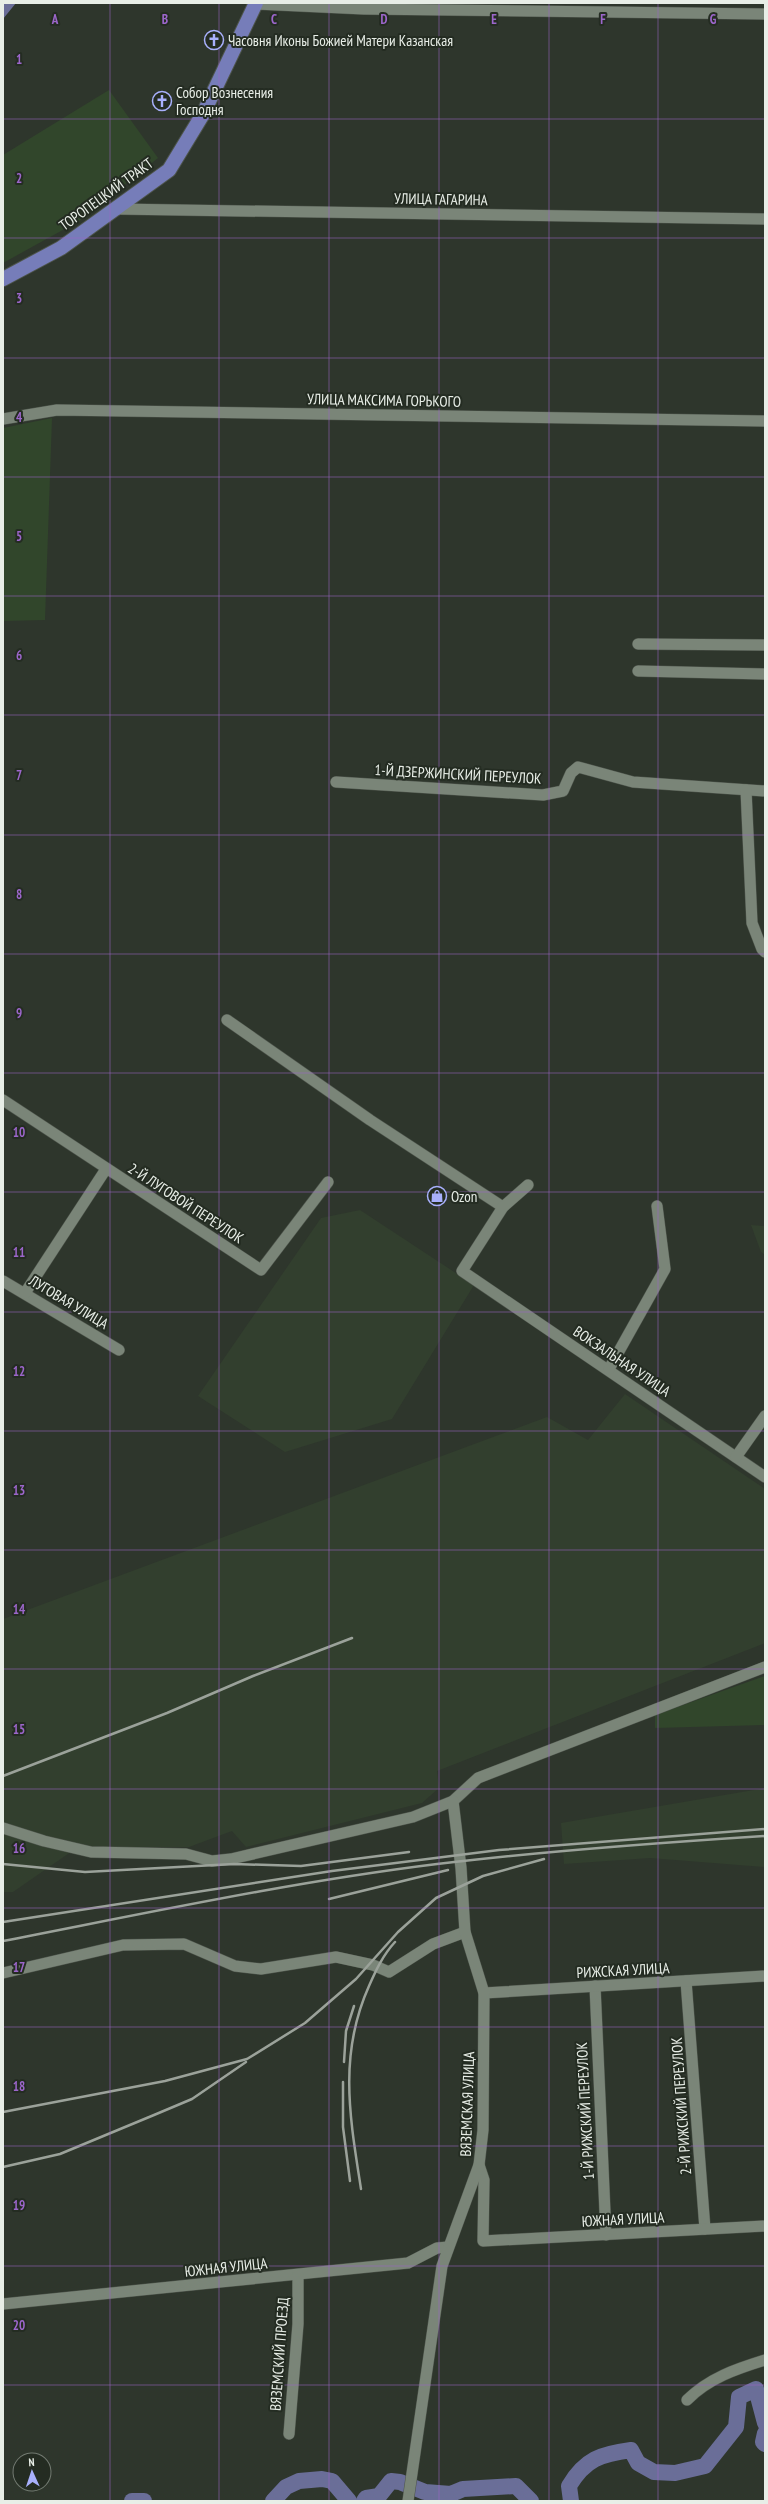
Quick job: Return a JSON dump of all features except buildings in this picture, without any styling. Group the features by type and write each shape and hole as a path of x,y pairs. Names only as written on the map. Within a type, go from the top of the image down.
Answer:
{"main road":[{"name":"ТОРОПЕЦКИЙ ТРАКТ","path":"3,279 61,248 169,170 203,114 256,3"}],"street":[{"path":"256,3 364,8 765,14"},
{"name":"УЛИЦА ГАГАРИНА","path":"117,209 765,219"},
{"name":"УЛИЦА МАКСИМА ГОРЬКОГО","path":"3,419 57,410 765,421"},
{"path":"638,644 765,645"},
{"path":"638,671 765,674"},
{"name":"1-Й ДЗЕРЖИНСКИЙ ПЕРЕУЛОК","path":"336,782 543,795 563,791 571,773 578,767 633,782 746,790"},
{"path":"765,791 746,790 752,923 762,949 765,952"},
{"path":"227,1020 370,1120 503,1207 528,1185"},
{"name":"2-Й ЛУГОВОЙ ПЕРЕУЛОК","path":"3,1100 261,1270 328,1182"},
{"path":"25,1293 106,1169"},
{"path":"609,1369 664,1269 657,1206"},
{"name":"ВОКЗАЛЬНАЯ УЛИЦА","path":"503,1207 462,1271 609,1369 765,1477"},
{"name":"ЛУГОВАЯ УЛИЦА","path":"3,1281 119,1350"},
{"path":"736,1457 765,1416"},
{"path":"3,1828 44,1841 91,1852 186,1854 212,1861 230,1859 413,1817 453,1800 478,1778 765,1667"},
{"name":"ВЯЗЕМСКАЯ УЛИЦА","path":"408,2501 442,2266 480,2165 483,2130 484,1993 465,1932 461,1868 453,1800"},
{"path":"3,1973 123,1945 184,1944 235,1966 261,1968 336,1957 373,1965 389,1972 433,1944 465,1932"},
{"name":"РИЖСКАЯ УЛИЦА","path":"484,1993 765,1976"},
{"name":"2-Й РИЖСКИЙ ПЕРЕУЛОК","path":"686,1981 705,2229"},
{"name":"1-Й РИЖСКИЙ ПЕРЕУЛОК","path":"595,1986 606,2235"},
{"name":"ЮЖНАЯ УЛИЦА","path":"480,2165 484,2180 483,2241 765,2226"},
{"name":"ЮЖНАЯ УЛИЦА","path":"3,2304 298,2275 408,2262 437,2248 448,2247"},
{"name":"ВЯЗЕМСКИЙ ПРОЕЗД","path":"289,2434 298,2324 298,2275"},
{"path":"687,2400 698,2389 715,2379 765,2360"}],"shaded area":[{"path":"109,90 158,158 79,221 3,263 3,155"},
{"path":"52,418 45,620 3,621 3,428"},
{"path":"360,1210 474,1285 392,1419 285,1452 198,1396 321,1218"},
{"path":"751,1225 765,1226 765,1255 761,1252"},
{"path":"625,1394 765,1489 765,1643 437,1771 439,1788 422,1803 246,1847 232,1831 189,1847 78,1847 13,1892 3,1892 3,1619 547,1417 588,1440"},
{"path":"765,1676 765,1725 655,1728 655,1715"},
{"path":"765,1788 765,1867 650,1858 564,1864 561,1823"}],"water":[{"path":"3,3 16,3 3,19"}],"waterway":[{"path":"571,2501 569,2486 575,2477 588,2464 602,2456 631,2450 638,2463 654,2472 675,2473 705,2466 736,2427 739,2397 756,2389 765,2423"},
{"path":"765,2433 763,2442 765,2444"},
{"path":"273,2501 286,2487 299,2481 322,2479 332,2481 349,2501"},
{"path":"364,2501 366,2498 379,2496 391,2481 400,2482 425,2492 451,2494 463,2489 516,2486 531,2501"},
{"path":"132,2501 144,2501"}],"railway":[{"path":"3,1776 167,1713 253,1676 352,1638"},
{"path":"3,1922 332,1871 499,1850 765,1829"},
{"path":"3,1941 273,1889 382,1871 478,1859 560,1851 765,1836"},
{"path":"3,1864 85,1872 234,1864 301,1866 409,1852"},
{"path":"3,2112 165,2081 247,2059 305,2023 356,1979 398,1932 436,1898 483,1876 544,1859"},
{"path":"329,1899 448,1870"},
{"path":"361,2189 353,2137 349,2087 353,2037 359,2012 369,1986 383,1957 395,1942"},
{"path":"344,2062 346,2031 354,2006"},
{"path":"3,2167 60,2154 192,2099 246,2062"},
{"path":"343,2082 343,2127 350,2181"}],"place":[{"name":"Часовня Иконы Божией Матери Казанская","path":"214,40"},
{"name":"Собор Вознесения Господня","path":"162,101"},
{"name":"Ozon","path":"437,1196"}]}
